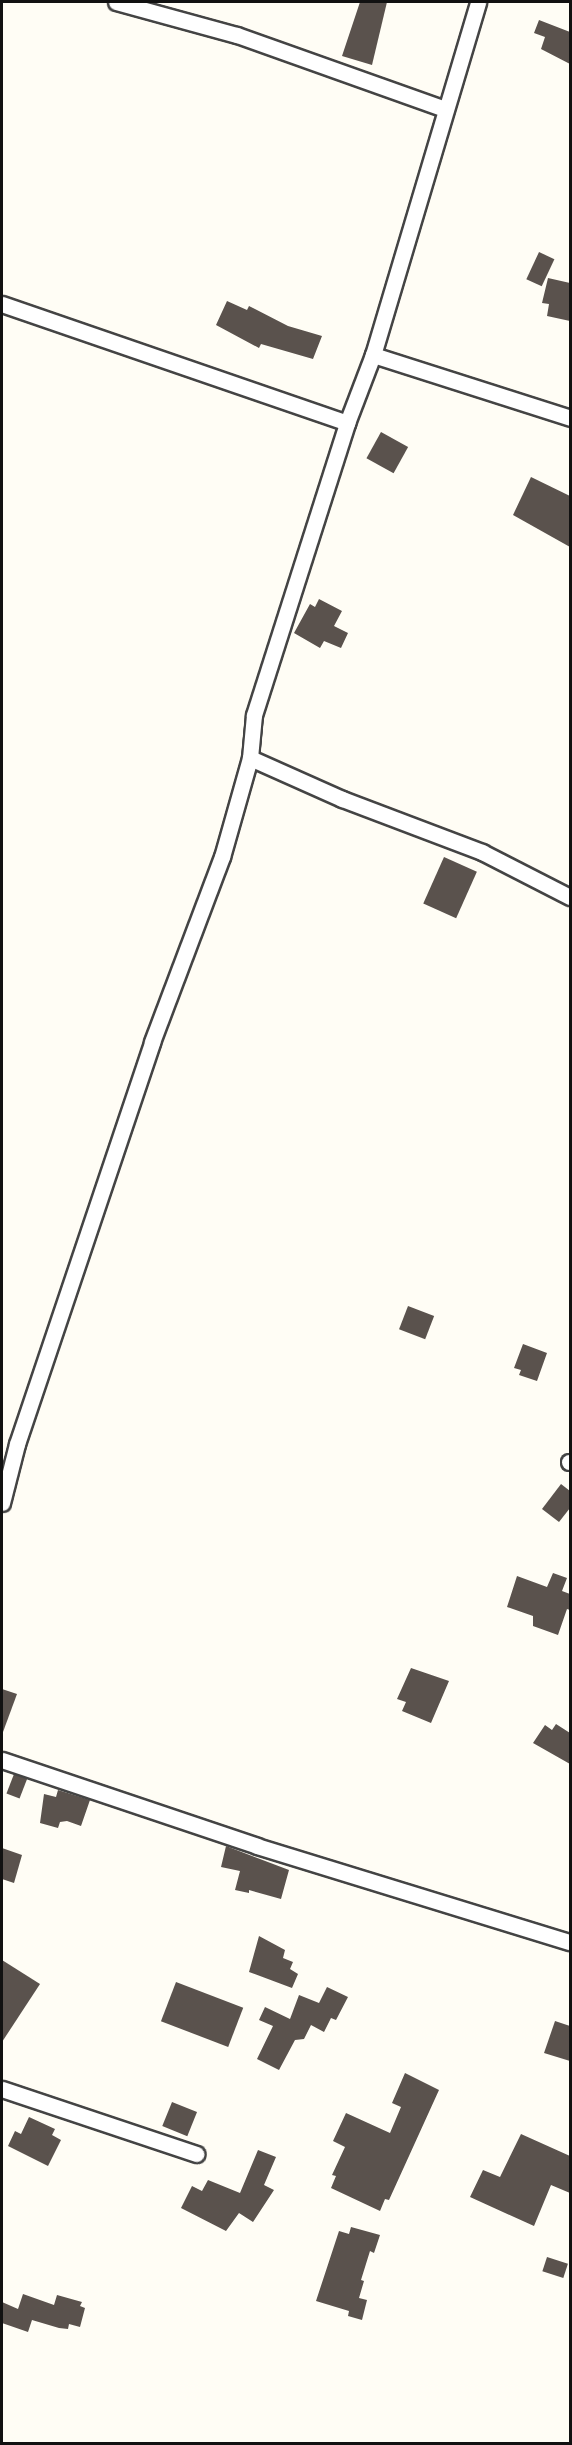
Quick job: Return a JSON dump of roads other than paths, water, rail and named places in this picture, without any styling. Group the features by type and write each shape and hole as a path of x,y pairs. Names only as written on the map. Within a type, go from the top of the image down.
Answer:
{"street":[{"path":"116,2 237,35 445,109"},
{"path":"2,1503 17,1444 152,1042 222,857 249,758 254,715 347,423 373,355 478,2"},
{"path":"2,304 347,423"},
{"path":"373,355 570,418"},
{"path":"249,758 342,799 482,852 570,897"},
{"path":"2,1760 257,1846 570,1942"},
{"path":"2,2089 196,2154"}]}
